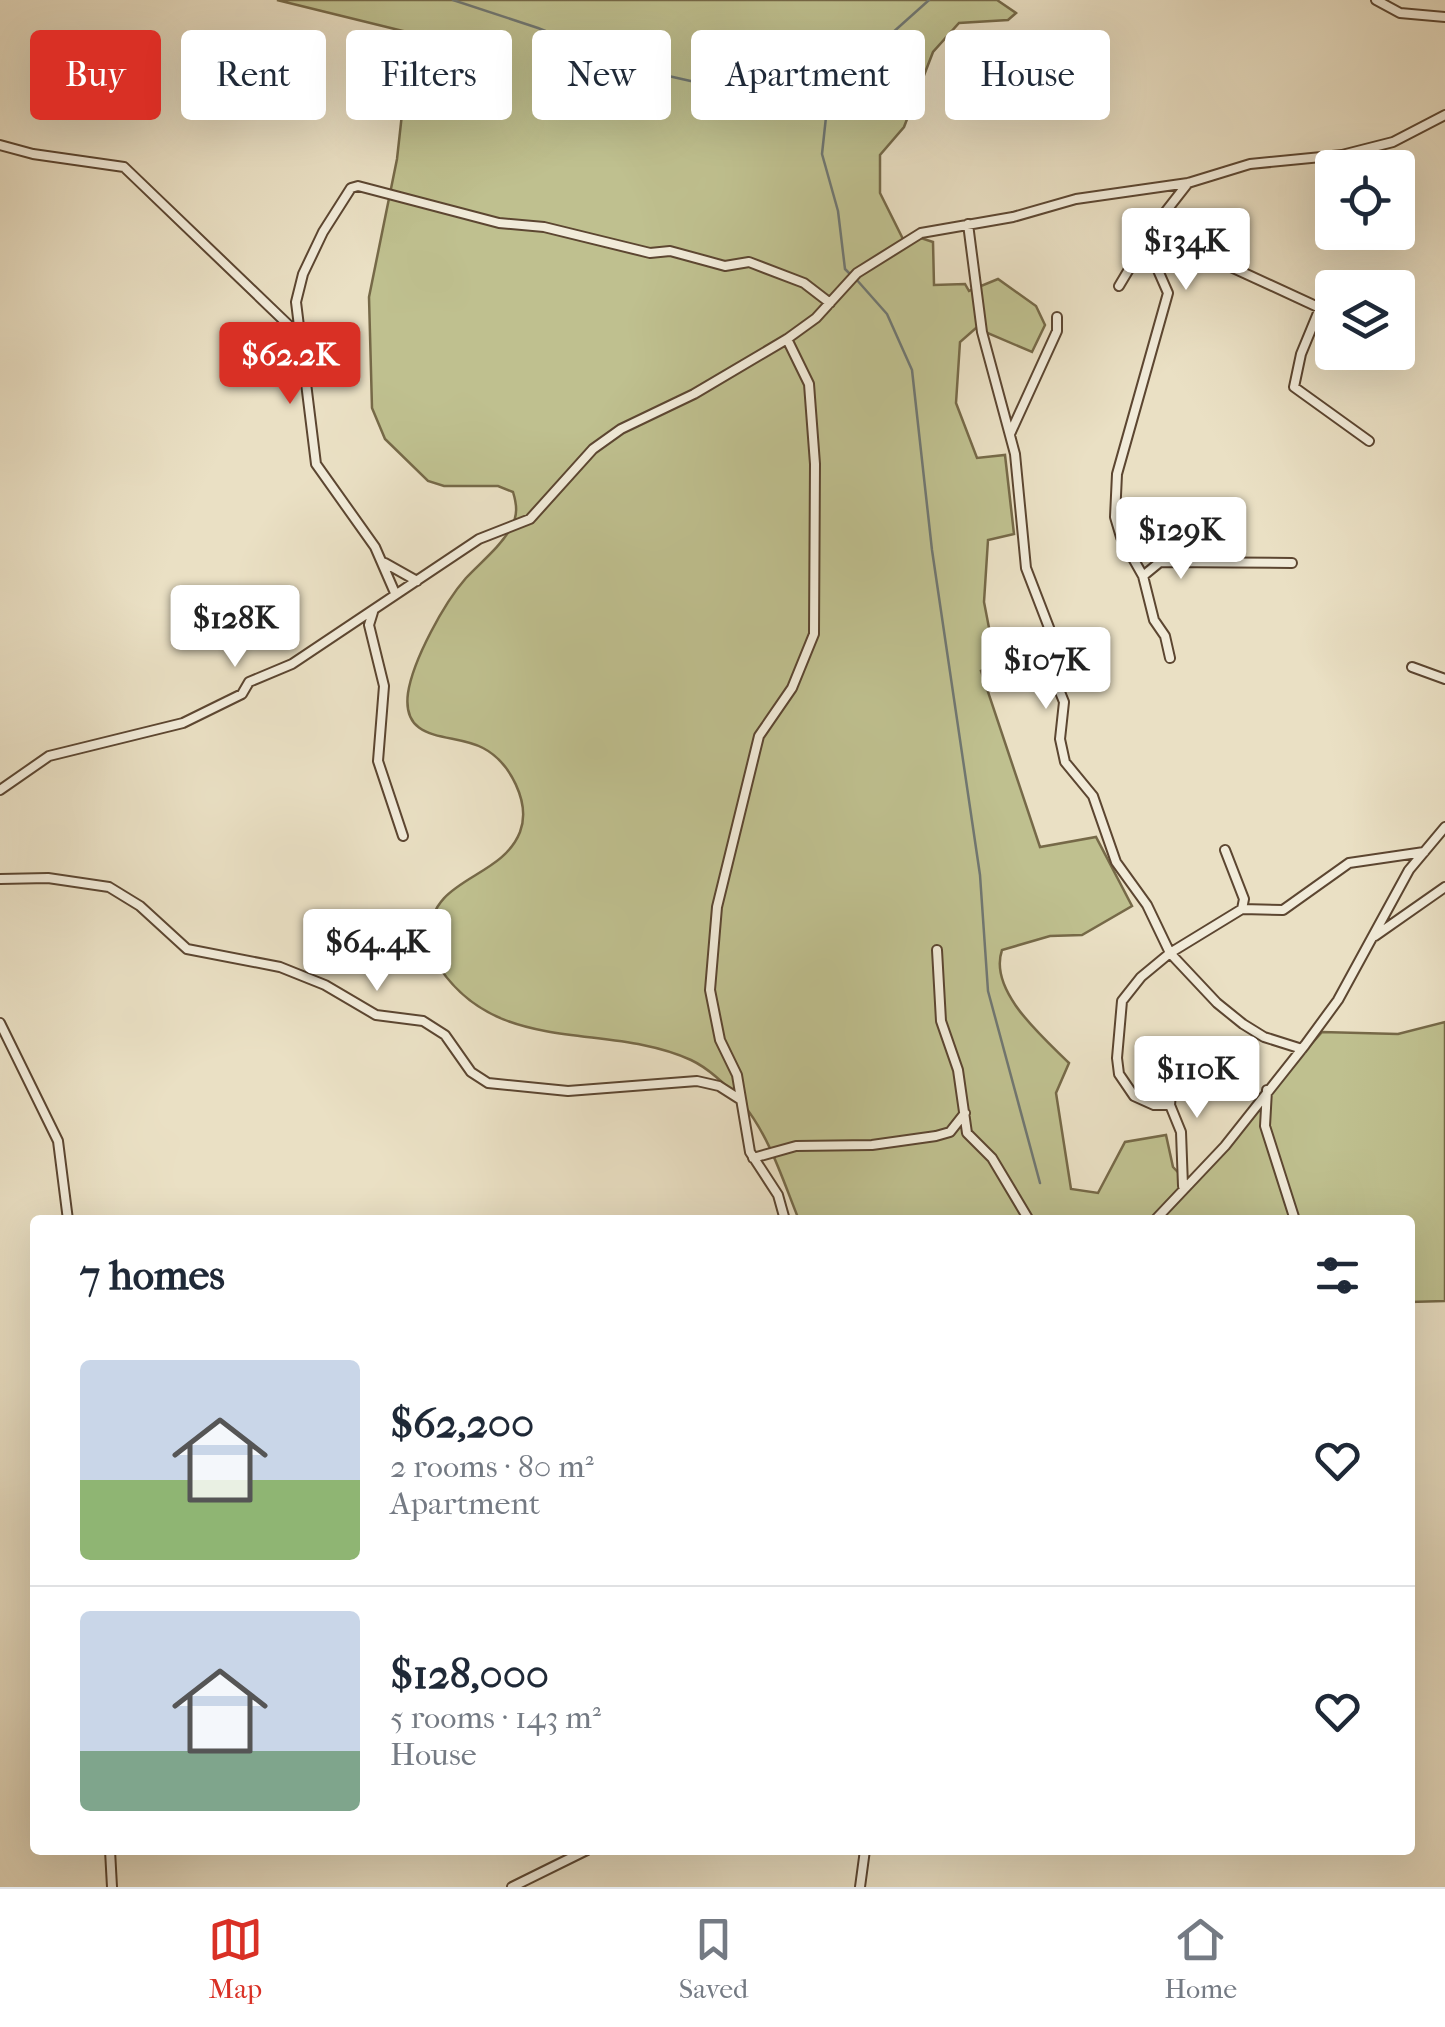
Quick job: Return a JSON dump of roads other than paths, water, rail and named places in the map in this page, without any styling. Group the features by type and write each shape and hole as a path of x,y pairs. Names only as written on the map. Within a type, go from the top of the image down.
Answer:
{"street":[{"path":"1376,0 1400,13 1445,17"},
{"path":"0,790 49,756 182,723 242,694 249,682 292,664 481,538 530,520 584,458 621,429 694,394 787,339 830,303 857,273 920,233 1013,218 1076,199 1188,183 1250,164 1342,155 1387,144 1445,116"},
{"path":"0,145 124,168 301,337"},
{"path":"1119,286 1156,224 1188,183"},
{"path":"395,594 385,564 316,464 296,302 303,274 344,192 358,186 500,223 544,228 650,254 670,251 725,266 750,262 804,283 830,303"},
{"path":"968,224 982,332 1010,434 1026,568 1058,651 1054,672 1064,702 1062,751 1070,770 1093,796 1116,862 1147,904 1170,953 1207,994 1243,1024 1264,1037 1302,1048"},
{"path":"1156,224 1174,250 1223,263 1320,308 1301,354 1294,387 1368,441"},
{"path":"1146,243 1168,293 1117,474 1116,517 1120,537 1143,576 1154,620 1165,636 1170,658"},
{"path":"1010,434 1057,331 1057,317"},
{"path":"784,1215 778,1195 752,1158 735,1068 720,1040 710,1004 716,914 759,736 792,688 814,634 817,605 809,384 787,339"},
{"path":"1143,576 1160,562 1292,562"},
{"path":"385,564 417,581"},
{"path":"372,612 369,625 384,686 378,762 403,836"},
{"path":"1412,667 1445,679"},
{"path":"1159,1215 1225,1146 1338,1000 1408,870 1443,833"},
{"path":"1224,850 1244,899 1242,909"},
{"path":"1170,1105 1154,1105 1134,1096 1119,1074 1116,1058 1122,1001 1141,977 1170,953 1242,909 1284,910 1349,863 1424,852"},
{"path":"0,879 48,878 109,887 140,906 187,949 280,968 325,986 376,1016 423,1021 444,1035 470,1072 488,1082 568,1091 697,1082 719,1086 740,1100"},
{"path":"1371,938 1445,887"},
{"path":"937,950 941,1020 958,1070 967,1134 992,1158 1026,1215"},
{"path":"0,1022 58,1141 67,1215"},
{"path":"1174,1062 1170,1105 1181,1132 1184,1186"},
{"path":"1267,1090 1264,1126 1292,1215"},
{"path":"752,1158 796,1146 882,1144 936,1136 953,1130 965,1113"},
{"path":"110,1855 112,1887"},
{"path":"512,1887 578,1855"},
{"path":"860,1887 864,1855"}],"waterway":[{"path":"453,0 538,28 642,70 748,94 794,89 837,71 881,43 929,0"},
{"path":"826,120 822,154 838,211 845,269 850,274"},
{"path":"856,279 887,314 912,370 932,550 980,875 988,991 1040,1183"}]}
